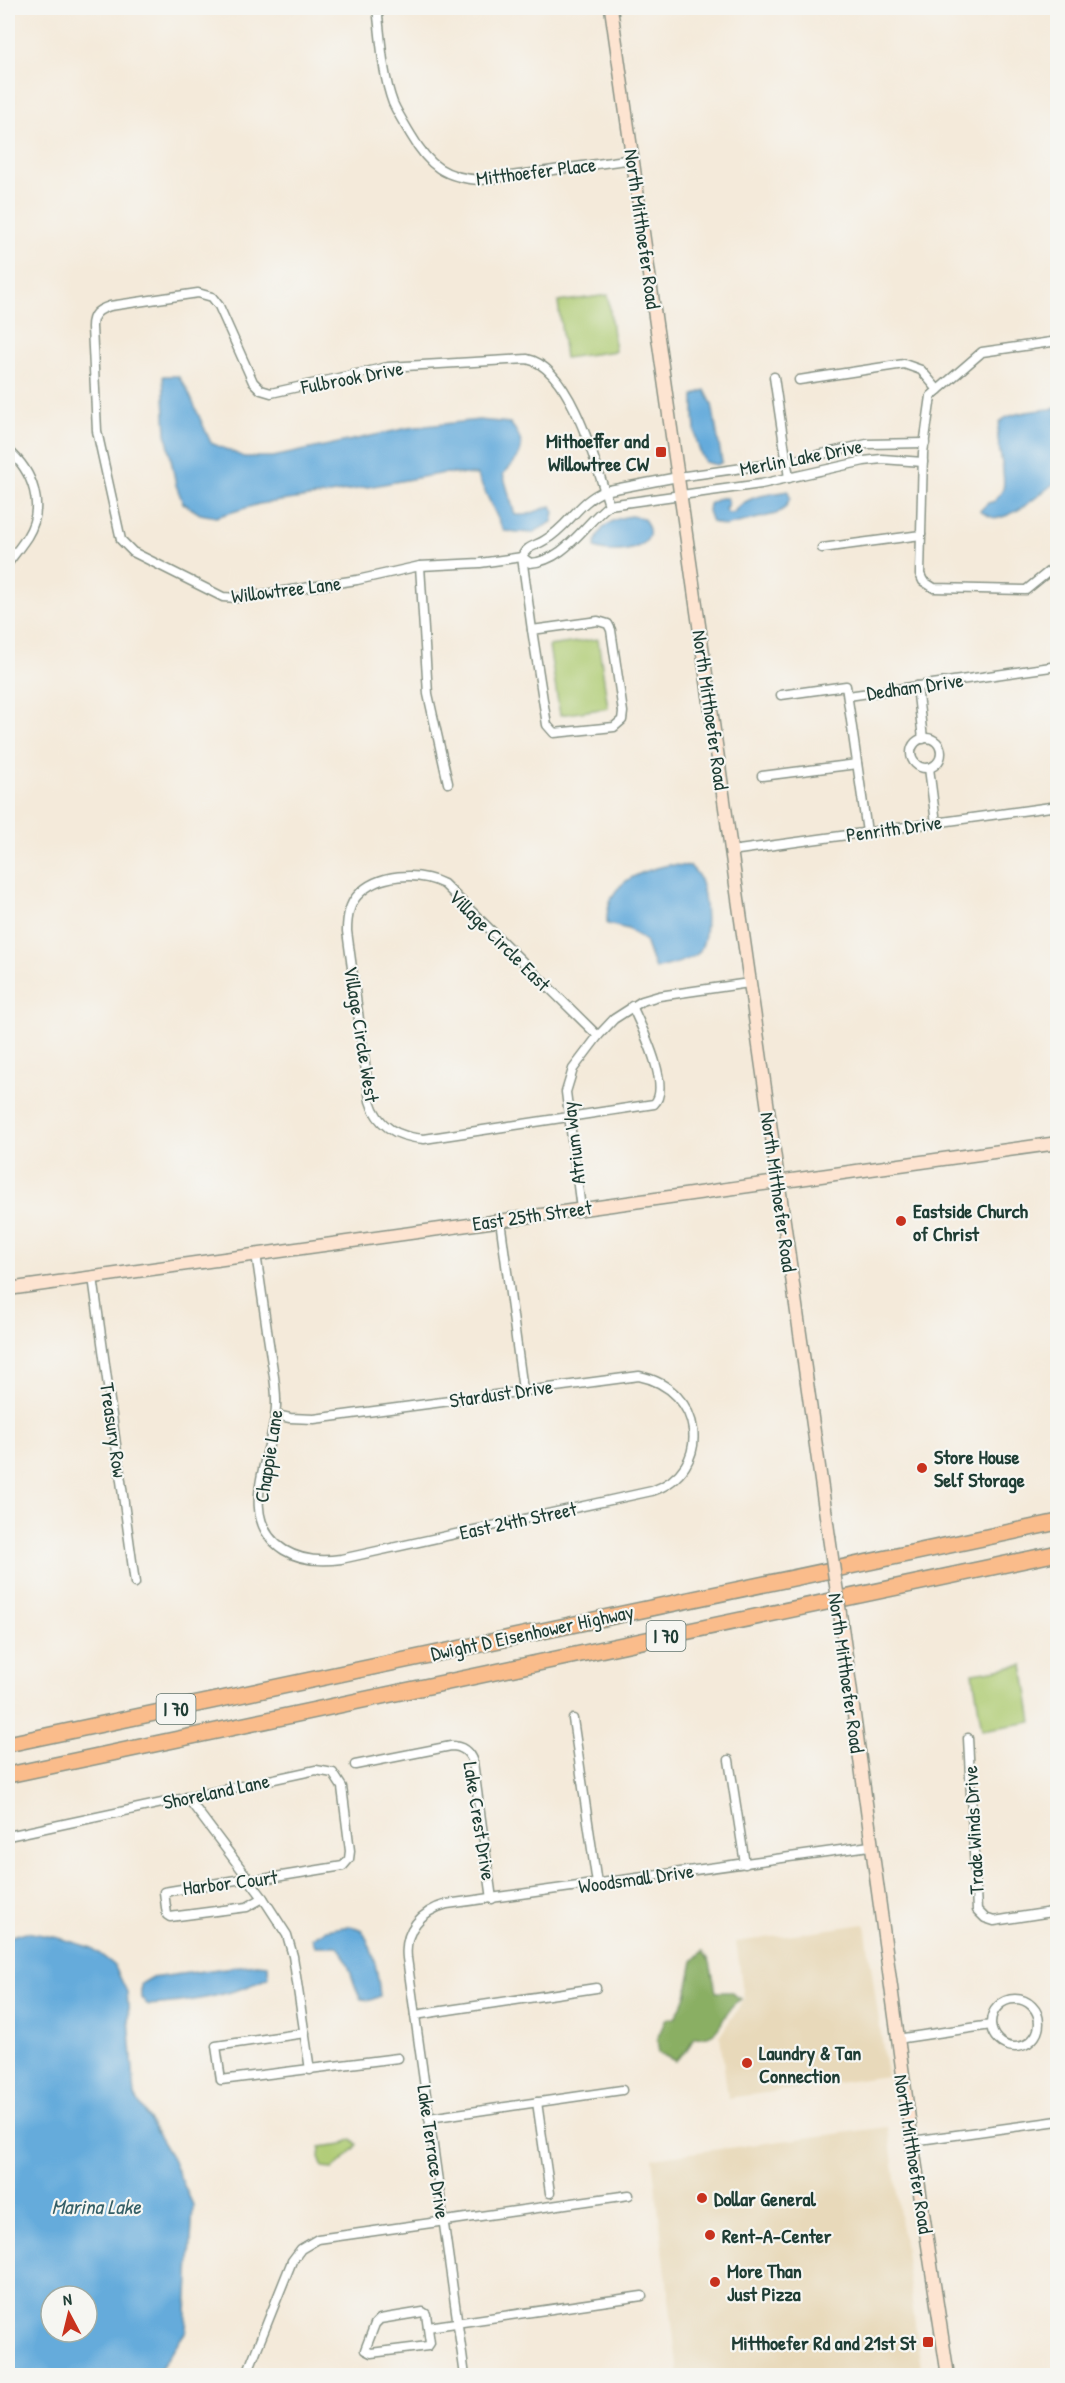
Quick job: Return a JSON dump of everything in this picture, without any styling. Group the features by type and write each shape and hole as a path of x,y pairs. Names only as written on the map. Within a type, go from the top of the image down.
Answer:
{"highway":[{"name":"Dwight D Eisenhower Highway","path":"8,1744 1058,1522"},
{"name":"Dwight D Eisenhower Highway","path":"8,1775 1058,1553"}],"main road":[{"name":"North Mitthoefer Road","path":"611,8 843,1634 897,2039 948,2376"},
{"name":"East 25th Street","path":"8,1289 1058,1143"}],"street":[{"name":"Mitthoefer Place","path":"377,8 387,82 394,104 430,163 447,173 466,179 481,180 633,159"},
{"name":"Fulbrook Drive","path":"100,309 198,293 209,296 219,306 253,382 261,390 272,393 388,367 527,359 538,362 549,371 579,416 609,505"},
{"name":"Willowtree Lane","path":"100,309 95,314 92,325 97,431 118,533 128,549 223,597 233,599 357,580 420,566 522,557 530,563 552,558 609,505"},
{"path":"1058,341 987,350 931,396 923,453 920,574 923,581 932,588 1026,590 1058,564"},
{"path":"799,380 904,364 921,370 938,390"},
{"path":"774,377 789,478"},
{"name":"Merlin Lake Drive","path":"678,477 786,462 867,444 925,443"},
{"path":"8,450 28,473 36,506 28,534 8,563"},
{"name":"Merlin Lake Drive","path":"681,495 789,478 864,461 882,459 923,462"},
{"name":"Willowtree Lane","path":"522,557 531,546 556,532 593,496 604,491 678,477"},
{"path":"609,505 681,495"},
{"path":"822,548 921,535"},
{"path":"522,557 532,630 549,730 556,734 614,727 618,724 623,712 612,631 608,624 598,621 532,630"},
{"path":"420,566 428,694 448,783"},
{"name":"Dedham Drive","path":"781,695 846,686 848,696 1058,666"},
{"path":"917,686 923,739"},
{"path":"848,696 867,832"},
{"path":"923,739 937,744 940,753 937,763 928,768 915,764 911,756 915,743 923,739"},
{"path":"762,776 857,764"},
{"path":"928,768 936,822"},
{"name":"Penrith Drive","path":"731,851 1058,806"},
{"name":"Village Circle East","path":"357,896 375,883 392,879 425,876 444,884 598,1036"},
{"name":"Village Circle West","path":"357,896 348,914 347,931 370,1101 373,1110 384,1125 405,1137 424,1139 651,1106 657,1102 660,1093 655,1062 632,1006"},
{"name":"Atrium Way","path":"581,1209 566,1096 569,1080 576,1066 598,1036 614,1019 632,1006 659,996 749,983"},
{"path":"500,1220 523,1390"},
{"name":"Chappie Lane","path":"256,1254 276,1392 276,1415 259,1492 260,1517 269,1535 279,1546 291,1554 310,1560"},
{"name":"Treasury Row","path":"93,1277 135,1583"},
{"name":"Stardust Drive","path":"276,1415 314,1419 629,1376 653,1379 666,1385 681,1398 690,1416 693,1435"},
{"name":"East 24th Street","path":"310,1560 341,1559 652,1491 669,1483 683,1469 691,1451 693,1435"},
{"path":"573,1719 597,1884"},
{"name":"Trade Winds Drive","path":"968,1738 976,1904 979,1912 985,1918 994,1921 1058,1911"},
{"name":"Lake Crest Drive","path":"356,1765 454,1746 467,1751 473,1762 492,1899"},
{"path":"729,1760 745,1863"},
{"name":"Shoreland Lane","path":"8,1836 316,1770 333,1773 342,1786 351,1851 347,1861"},
{"path":"187,1797 263,1898 279,1921 290,1944 310,2070"},
{"name":"Woodsmall Drive","path":"412,1930 424,1914 437,1907 870,1846"},
{"name":"Harbor Court","path":"263,1898 247,1907 170,1917 167,1915 165,1890 338,1868 347,1861"},
{"name":"Lake Terrace Drive","path":"412,1930 406,1953 465,2376"},
{"path":"415,2015 596,1989"},
{"path":"1010,1999 1021,2000 1031,2005 1039,2020 1033,2038 1017,2046 1006,2045 999,2041 994,2036 991,2025 995,2008 1010,1999"},
{"path":"897,2039 991,2025"},
{"path":"305,2033 216,2046 220,2079 224,2082 398,2058"},
{"path":"429,2118 622,2090"},
{"path":"537,2102 549,2193"},
{"path":"912,2141 1058,2121"},
{"path":"246,2376 292,2261 305,2246 322,2238 628,2194"},
{"path":"428,2327 642,2296"},
{"path":"423,2312 426,2314 428,2327 430,2343 428,2346 371,2353 365,2350 375,2324 380,2319 423,2312"}],"shaded area":[{"path":"865,1924 887,2076 728,2098 720,2036 744,1999 736,1942"},
{"path":"888,2127 922,2375 662,2375 678,2373 652,2158"}],"green space":[{"path":"608,295 615,351 565,358 558,302"},
{"path":"598,639 608,708 560,715 549,646"},
{"path":"1023,1665 1032,1722 982,1730 973,1673"},
{"path":"703,1951 710,1962 716,1992 730,1992 741,1999 729,2010 712,2034 705,2037 694,2037 688,2049 675,2061 659,2053 657,2039 666,2019 675,2018 686,1996 693,1961"},
{"path":"352,2139 357,2144 355,2148 333,2169 323,2168 319,2158 320,2147 343,2144"}],"water":[{"path":"163,376 178,376 187,389 211,443 244,457 273,457 408,428 479,420 510,423 520,438 521,444 519,456 503,474 515,515 526,515 551,506 554,512 552,522 532,533 504,531 477,475 444,473 324,495 259,504 216,517 200,514 183,503 176,485 166,433"},
{"path":"705,390 712,404 722,462 717,465 705,462 696,438 694,395"},
{"path":"1057,408 1057,481 1031,502 1002,517 996,518 980,511 988,503 995,501 1003,489 1004,481 998,441 999,425 1002,420 1020,413"},
{"path":"788,491 790,498 785,508 776,514 725,526 712,522 708,511 709,504 720,498 727,498 728,504 725,509 728,513 733,513 751,499"},
{"path":"631,516 643,518 649,528 649,536 644,543 626,550 595,548 598,535 606,525"},
{"path":"669,865 690,866 698,876 704,895 706,918 704,940 701,949 691,958 655,969 645,941 628,929 607,924 608,910 611,899 625,882 634,876"},
{"path":"350,1926 361,1929 372,1952 380,1996 371,2000 361,1999 345,1957 337,1946 315,1946 312,1938 326,1930"},
{"name":"Marina Lake","path":"26,1932 59,1938 92,1948 114,1965 127,1992 135,2096 170,2155 193,2205 186,2331 156,2375 8,2375 8,1937"},
{"path":"256,1964 268,1965 269,1977 242,1989 194,2000 148,2005 141,1998 141,1984 151,1978"}],"place":[{"name":"Mithoeffer and Willowtree CW","path":"661,452"},
{"name":"Eastside Church of Christ","path":"901,1221"},
{"name":"Store House Self Storage","path":"922,1468"},
{"name":"Laundry & Tan Connection","path":"747,2063"},
{"name":"Dollar General","path":"702,2198"},
{"name":"Rent-A-Center","path":"710,2235"},
{"name":"More Than Just Pizza","path":"715,2282"},
{"name":"Mitthoefer Rd and 21st St","path":"928,2342"}]}
